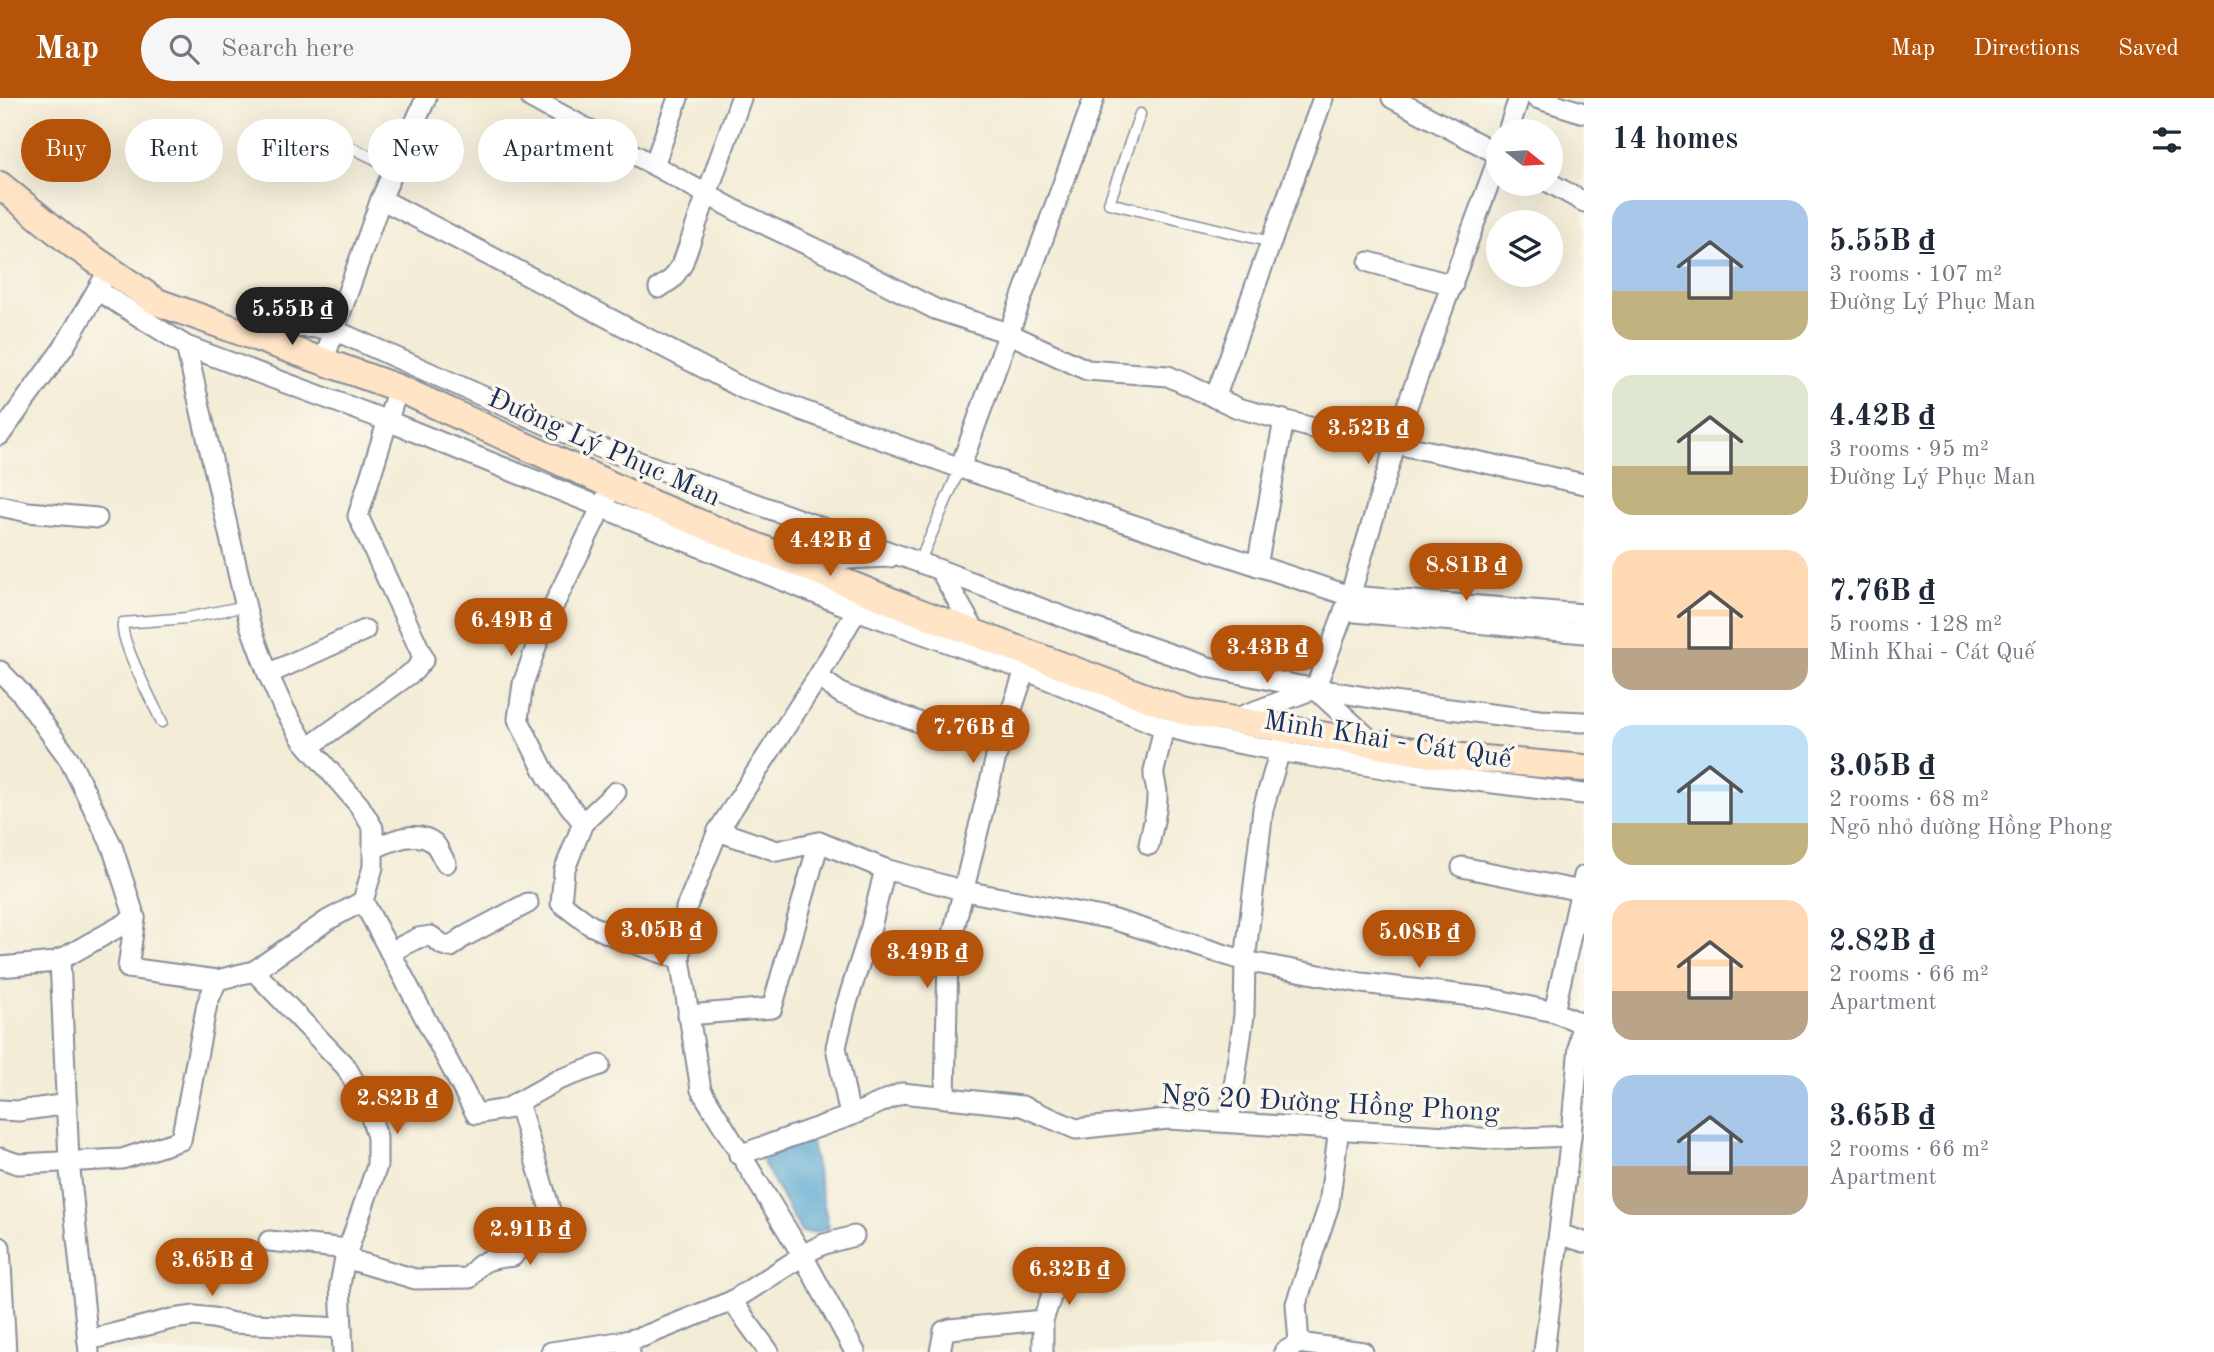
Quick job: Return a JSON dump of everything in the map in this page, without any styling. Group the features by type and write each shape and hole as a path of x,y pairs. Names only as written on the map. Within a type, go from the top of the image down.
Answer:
{"main road":[{"name":"Đường Lý Phục Man","path":"0,185 72,244 103,280 398,388 607,496 795,562 862,601 976,633 1028,662 1183,710 1233,720 1283,740 1376,745 1430,754 1584,768"}],"street":[{"path":"417,119 426,98"},
{"path":"531,98 707,194 935,309 1008,333 1087,370 1168,376 1238,408 1313,428 1584,484"},
{"path":"654,165 678,98"},
{"path":"659,288 672,279 681,265 741,98"},
{"path":"960,468 1094,98"},
{"path":"1215,398 1324,98"},
{"path":"1392,98 1486,149"},
{"path":"1512,119 1519,98"},
{"path":"1536,98 1584,113"},
{"path":"323,362 389,182"},
{"path":"1233,720 1315,689 1347,604 1407,406 1486,190"},
{"path":"1563,190 1584,202"},
{"path":"381,199 744,389 960,468 1257,566 1347,604 1584,633"},
{"path":"1369,262 1453,285"},
{"path":"0,435 64,347 103,280"},
{"name":"Minh Khai - Cát Quế","path":"103,280 186,346 388,421 607,496 862,601 1028,662 1133,716 1164,727 1283,740 1426,775 1584,794"},
{"path":"249,335 282,327 310,326 334,330 592,445 1082,624 1208,667 1315,689 1401,702 1539,720 1584,722"},
{"path":"0,671 21,693 69,759 112,845 135,918 128,968 216,980 254,971 328,920 362,901 373,867 373,828 359,805 309,747 283,707 268,674 250,625 186,346"},
{"path":"309,747 414,671 424,659 358,516 398,388"},
{"path":"1257,566 1284,420"},
{"path":"583,823 548,778 518,719 523,684 543,626 607,496"},
{"path":"0,506 28,512 97,518"},
{"path":"795,562 910,560"},
{"path":"940,570 976,633"},
{"path":"855,1352 803,1256 701,1090 680,959 686,908 718,831 818,677 862,601"},
{"path":"1347,604 1584,614"},
{"path":"268,674 365,630"},
{"path":"945,1097 948,954 1000,746 1028,662"},
{"path":"818,677 842,694 921,723 1000,746"},
{"path":"1315,689 1376,745"},
{"path":"1149,845 1157,804 1153,778 1164,727"},
{"path":"1229,1122 1244,1015 1245,961 1263,809 1283,740"},
{"path":"616,792 583,823 564,871 561,903 590,925 618,938 680,959"},
{"path":"718,831 777,851 819,842 884,869 965,891 1112,919 1245,961 1362,983 1489,998 1553,1012 1582,1024 1574,1150 1559,1234 1544,1352"},
{"path":"373,849 395,839 418,837 433,843 446,863"},
{"path":"688,1015 772,1007 819,842"},
{"path":"1462,867 1582,884 1553,1012"},
{"path":"850,1116 836,1047 871,928 884,869"},
{"path":"362,901 475,1114 506,1109 558,1080 600,1065"},
{"path":"390,952 418,937 431,936 443,945 451,947 528,903"},
{"path":"0,967 56,962 135,918"},
{"path":"60,959 69,1161 89,1346 172,1319 195,1316 233,1323 342,1328"},
{"path":"254,971 346,1067 367,1104 377,1137 377,1166 347,1254 340,1285 343,1352"},
{"path":"0,1158 18,1164 122,1159 181,1140 207,1004 216,980"},
{"name":"Ngõ 20 Đường Hồng Phong","path":"739,1155 850,1116 902,1093 1022,1106 1076,1129 1168,1119 1497,1139 1574,1150"},
{"path":"270,1241 347,1254 415,1279 468,1278 477,1264 513,1256 521,1244 530,1239 551,1239 554,1223 518,1102"},
{"path":"0,1110 19,1111 67,1104"},
{"path":"1339,1128 1329,1205 1296,1304 1292,1347 1363,1352"},
{"path":"1559,1234 1584,1241"},
{"path":"551,1352 628,1347 642,1337 732,1301 824,1244 854,1236"},
{"path":"0,1247 6,1352"},
{"path":"1043,1352 1043,1320 1057,1280"},
{"path":"732,1301 769,1352"},
{"path":"940,1352 944,1331 950,1329 1043,1320"}],"lane":[{"path":"1140,114 1110,203 1271,242"},
{"path":"910,560 960,468"},
{"path":"162,722 133,660 122,629 124,622 187,618 246,606"}],"water":[{"path":"804,1140 811,1142 829,1229 811,1233 801,1232 763,1162 769,1154"}]}
